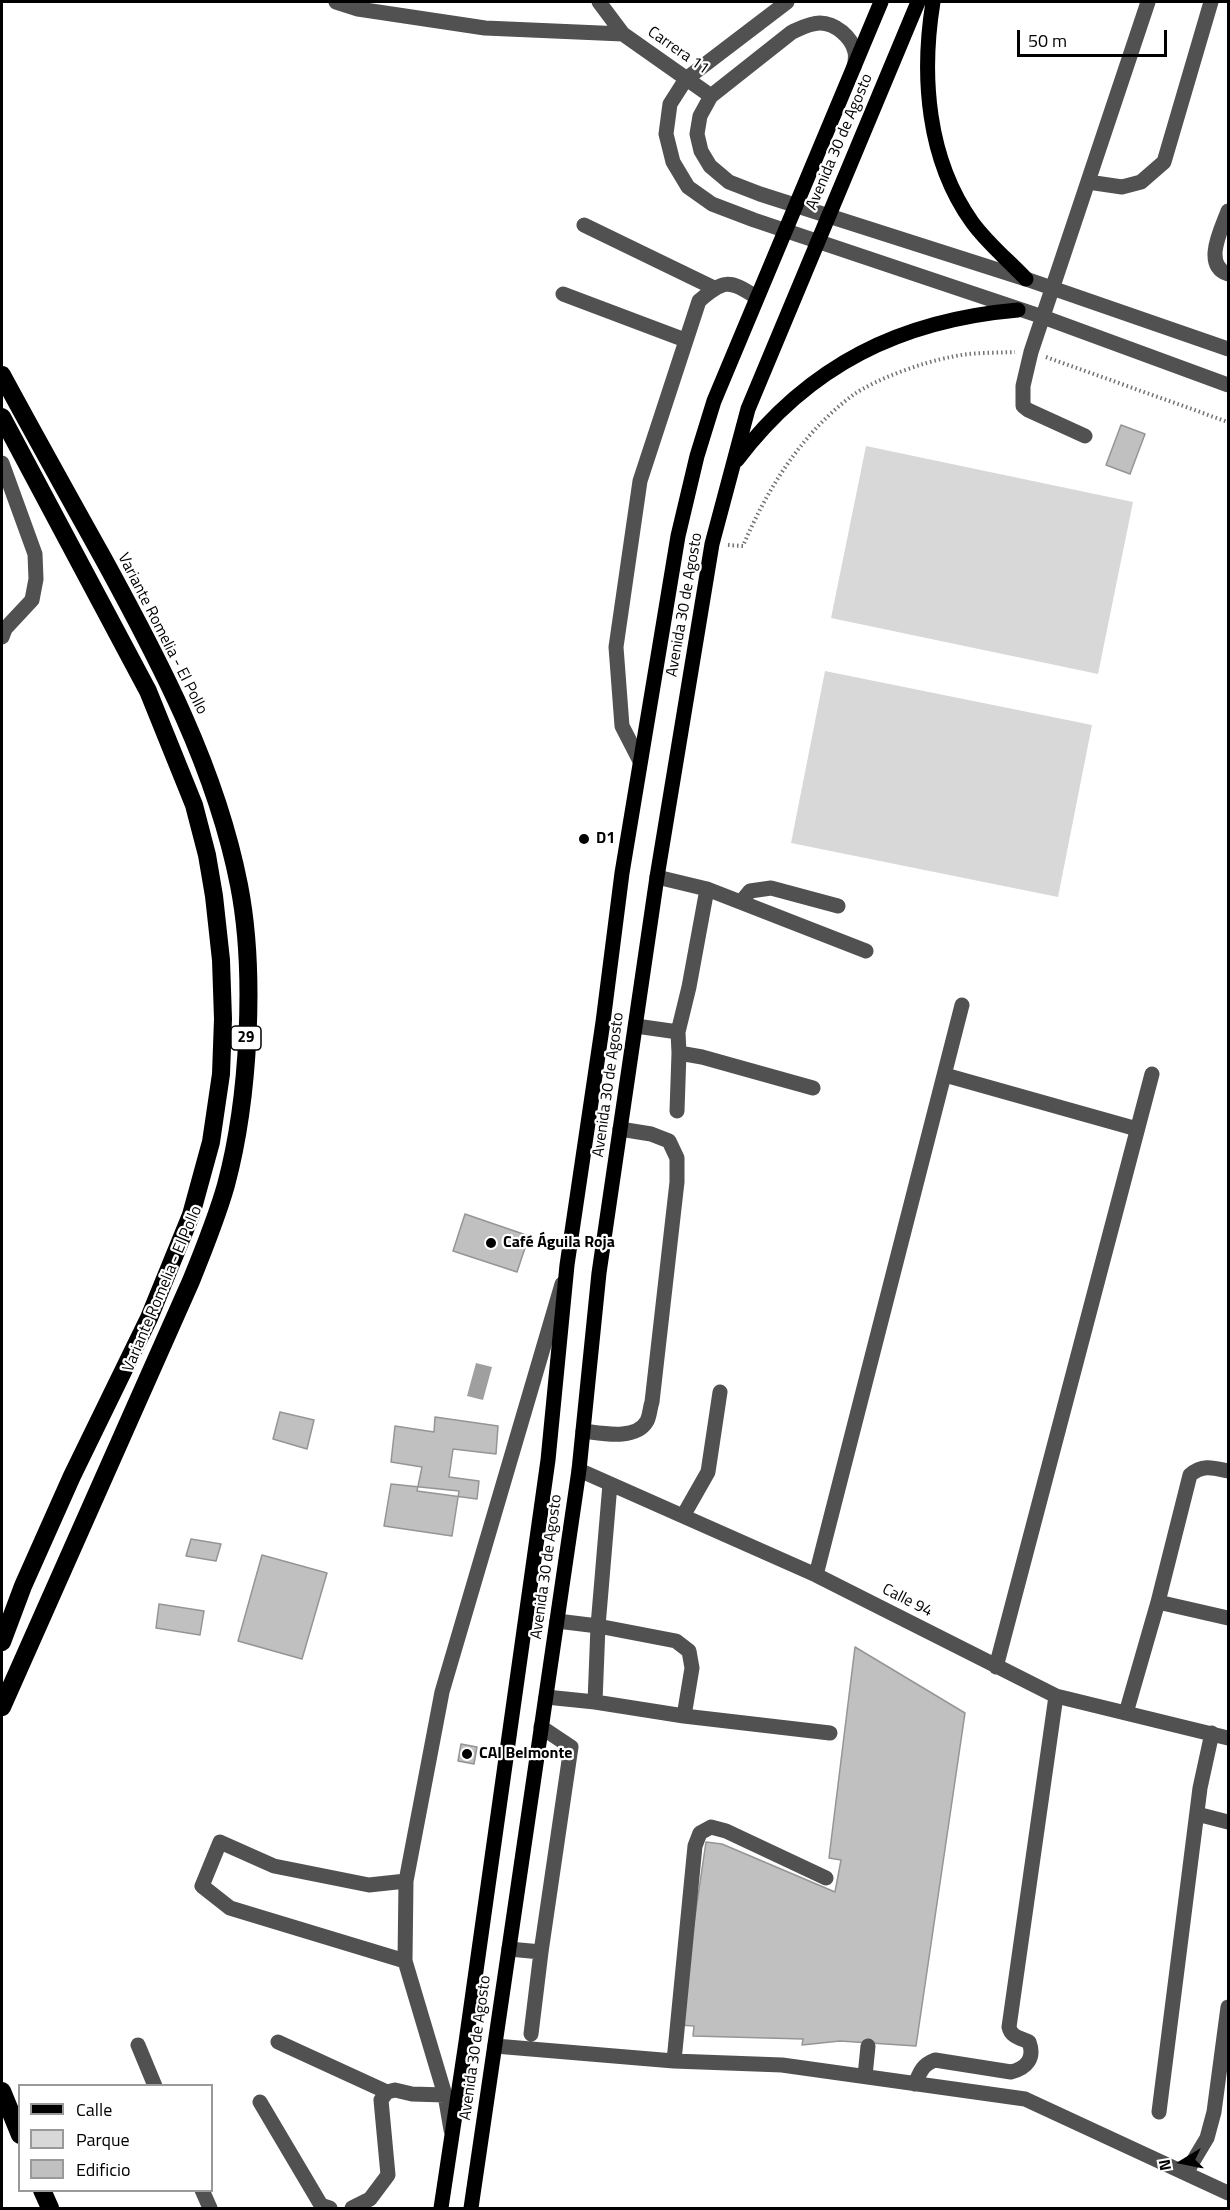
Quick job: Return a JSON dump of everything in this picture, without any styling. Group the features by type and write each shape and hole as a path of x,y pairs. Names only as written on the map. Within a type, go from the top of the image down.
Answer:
{"highway":[{"name":"Variante Romelia - El Pollo","path":"2,375 135,618 176,698 202,763 223,824 239,885 245,936 247,991 246,1043 237,1137 213,1227 2,1707"},
{"name":"Variante Romelia - El Pollo","path":"2,417 148,691 194,805 207,855 214,896 221,960 223,1019 221,1074 211,1142 190,1215 149,1318 72,1476 23,1586 2,1642"},
{"path":"2,2091 18,2130"},
{"path":"43,2192 50,2208"}],"main road":[{"name":"Avenida 30 de Agosto","path":"441,2208 470,2020 548,1460 567,1265 640,761 678,536 697,456 714,401 881,2"},
{"name":"Avenida 30 de Agosto","path":"471,2208 579,1470 599,1273 657,878 712,544 748,409 918,2"},
{"path":"933,2 927,58 930,111 940,156 953,193 974,224 1026,279"},
{"path":"732,468 750,443 778,413 843,362 898,335 927,325 967,315 1018,309"}],"street":[{"path":"336,2 358,9 485,28 623,34"},
{"name":"Carrera 11","path":"599,2 623,34 711,96"},
{"path":"787,2 686,79 670,104 666,135 673,162 688,186 712,204 1042,317 1228,385"},
{"path":"1085,436 1023,406 1023,386 1042,317 1148,2"},
{"path":"1088,182 1122,187 1142,182 1164,162 1211,2"},
{"path":"854,67 855,52 848,38 836,28 821,23 792,32 711,96 700,116 697,134 701,151 710,166 729,182 760,194 1026,279 1228,349"},
{"path":"1228,211 1214,251 1217,262 1224,273 1228,274"},
{"path":"584,225 714,288"},
{"path":"640,761 622,726 616,647 640,481 699,301 714,288 727,285 738,285 756,297"},
{"path":"563,294 686,340"},
{"path":"2,463 35,554 36,579 32,600 5,629 2,637"},
{"path":"657,878 707,889 866,951"},
{"path":"741,902 750,891 771,888 838,906"},
{"path":"677,1111 678,1032 689,987 707,889"},
{"path":"816,1575 962,1005"},
{"path":"636,1026 678,1032"},
{"path":"679,1053 702,1057 813,1088"},
{"path":"996,1667 1152,1074"},
{"path":"945,1076 1137,1129"},
{"path":"583,1431 616,1434 635,1431 647,1422 652,1402 677,1182 677,1158 669,1141 651,1134 620,1129"},
{"path":"452,2133 445,2095 405,1961 406,1881 442,1692 567,1265"},
{"path":"683,1516 708,1472 720,1392"},
{"path":"1126,1713 1158,1602 1190,1475 1198,1469 1210,1467 1228,1471"},
{"name":"Calle 94","path":"579,1470 816,1575 1056,1696 1228,1738"},
{"path":"595,1702 598,1626 610,1484"},
{"path":"1158,1602 1228,1618"},
{"path":"557,1621 598,1626 676,1641 689,1651 692,1668 684,1716"},
{"path":"915,2084 925,2064 935,2060 1011,2072 1022,2069 1029,2062 1032,2050 1029,2042 1010,2033 1009,2027 1050,1722 1056,1696"},
{"path":"546,1697 830,1733"},
{"path":"531,2034 571,1747 541,1727"},
{"path":"1159,2112 1200,1788 1212,1733"},
{"path":"1197,1814 1228,1822"},
{"path":"674,2061 695,1846 700,1833 711,1827 726,1831 826,1878"},
{"path":"405,1961 230,1908 202,1886 220,1842 274,1866 369,1885 406,1881"},
{"path":"509,1949 541,1952"},
{"path":"1186,2173 1207,2138 1214,2112 1228,2007"},
{"path":"279,2042 387,2092 395,2090 412,2094 445,2095"},
{"path":"138,2045 155,2084"},
{"path":"495,2046 674,2061 782,2065 1025,2098 1228,2193"},
{"path":"865,2076 868,2046"},
{"path":"352,2208 370,2199 388,2175 381,2100 387,2092"},
{"path":"260,2102 321,2205 330,2208"},
{"path":"202,2192 210,2208"}],"path":[{"path":"712,544 743,546 763,502 800,447 854,395 888,377 951,357 979,353 1031,352 1228,422"}],"green space":[{"path":"866,446 1133,502 1098,674 831,618"},
{"path":"825,671 1092,725 1058,897 791,843"}],"shaded area":[{"path":"476,1363 492,1367 483,1400 467,1396"}],"building":[{"path":"1121,425 1145,434 1130,474 1106,465"},
{"name":"Café Águila Roja","path":"465,1214 529,1236 517,1272 453,1251"},
{"path":"280,1412 314,1420 307,1449 273,1439"},
{"path":"435,1417 498,1426 496,1454 453,1449 449,1477 479,1481 477,1499 417,1491 422,1467 391,1462 395,1426 434,1432"},
{"path":"391,1484 459,1491 452,1536 384,1526"},
{"path":"191,1539 221,1544 216,1561 186,1556"},
{"path":"262,1555 327,1573 302,1659 238,1641"},
{"path":"159,1604 204,1611 200,1635 156,1628"},
{"path":"855,1647 965,1713 916,2046 840,2041 802,2045 803,2039 693,2036 694,2026 679,2025 706,1842 722,1844 835,1892 841,1860 829,1858"},
{"name":"CAI Belmonte","path":"461,1744 477,1747 474,1764 458,1761"}],"place":[{"name":"D1","path":"584,839"},
{"name":"Café Águila Roja","path":"491,1243"},
{"name":"CAI Belmonte","path":"467,1754"}]}
